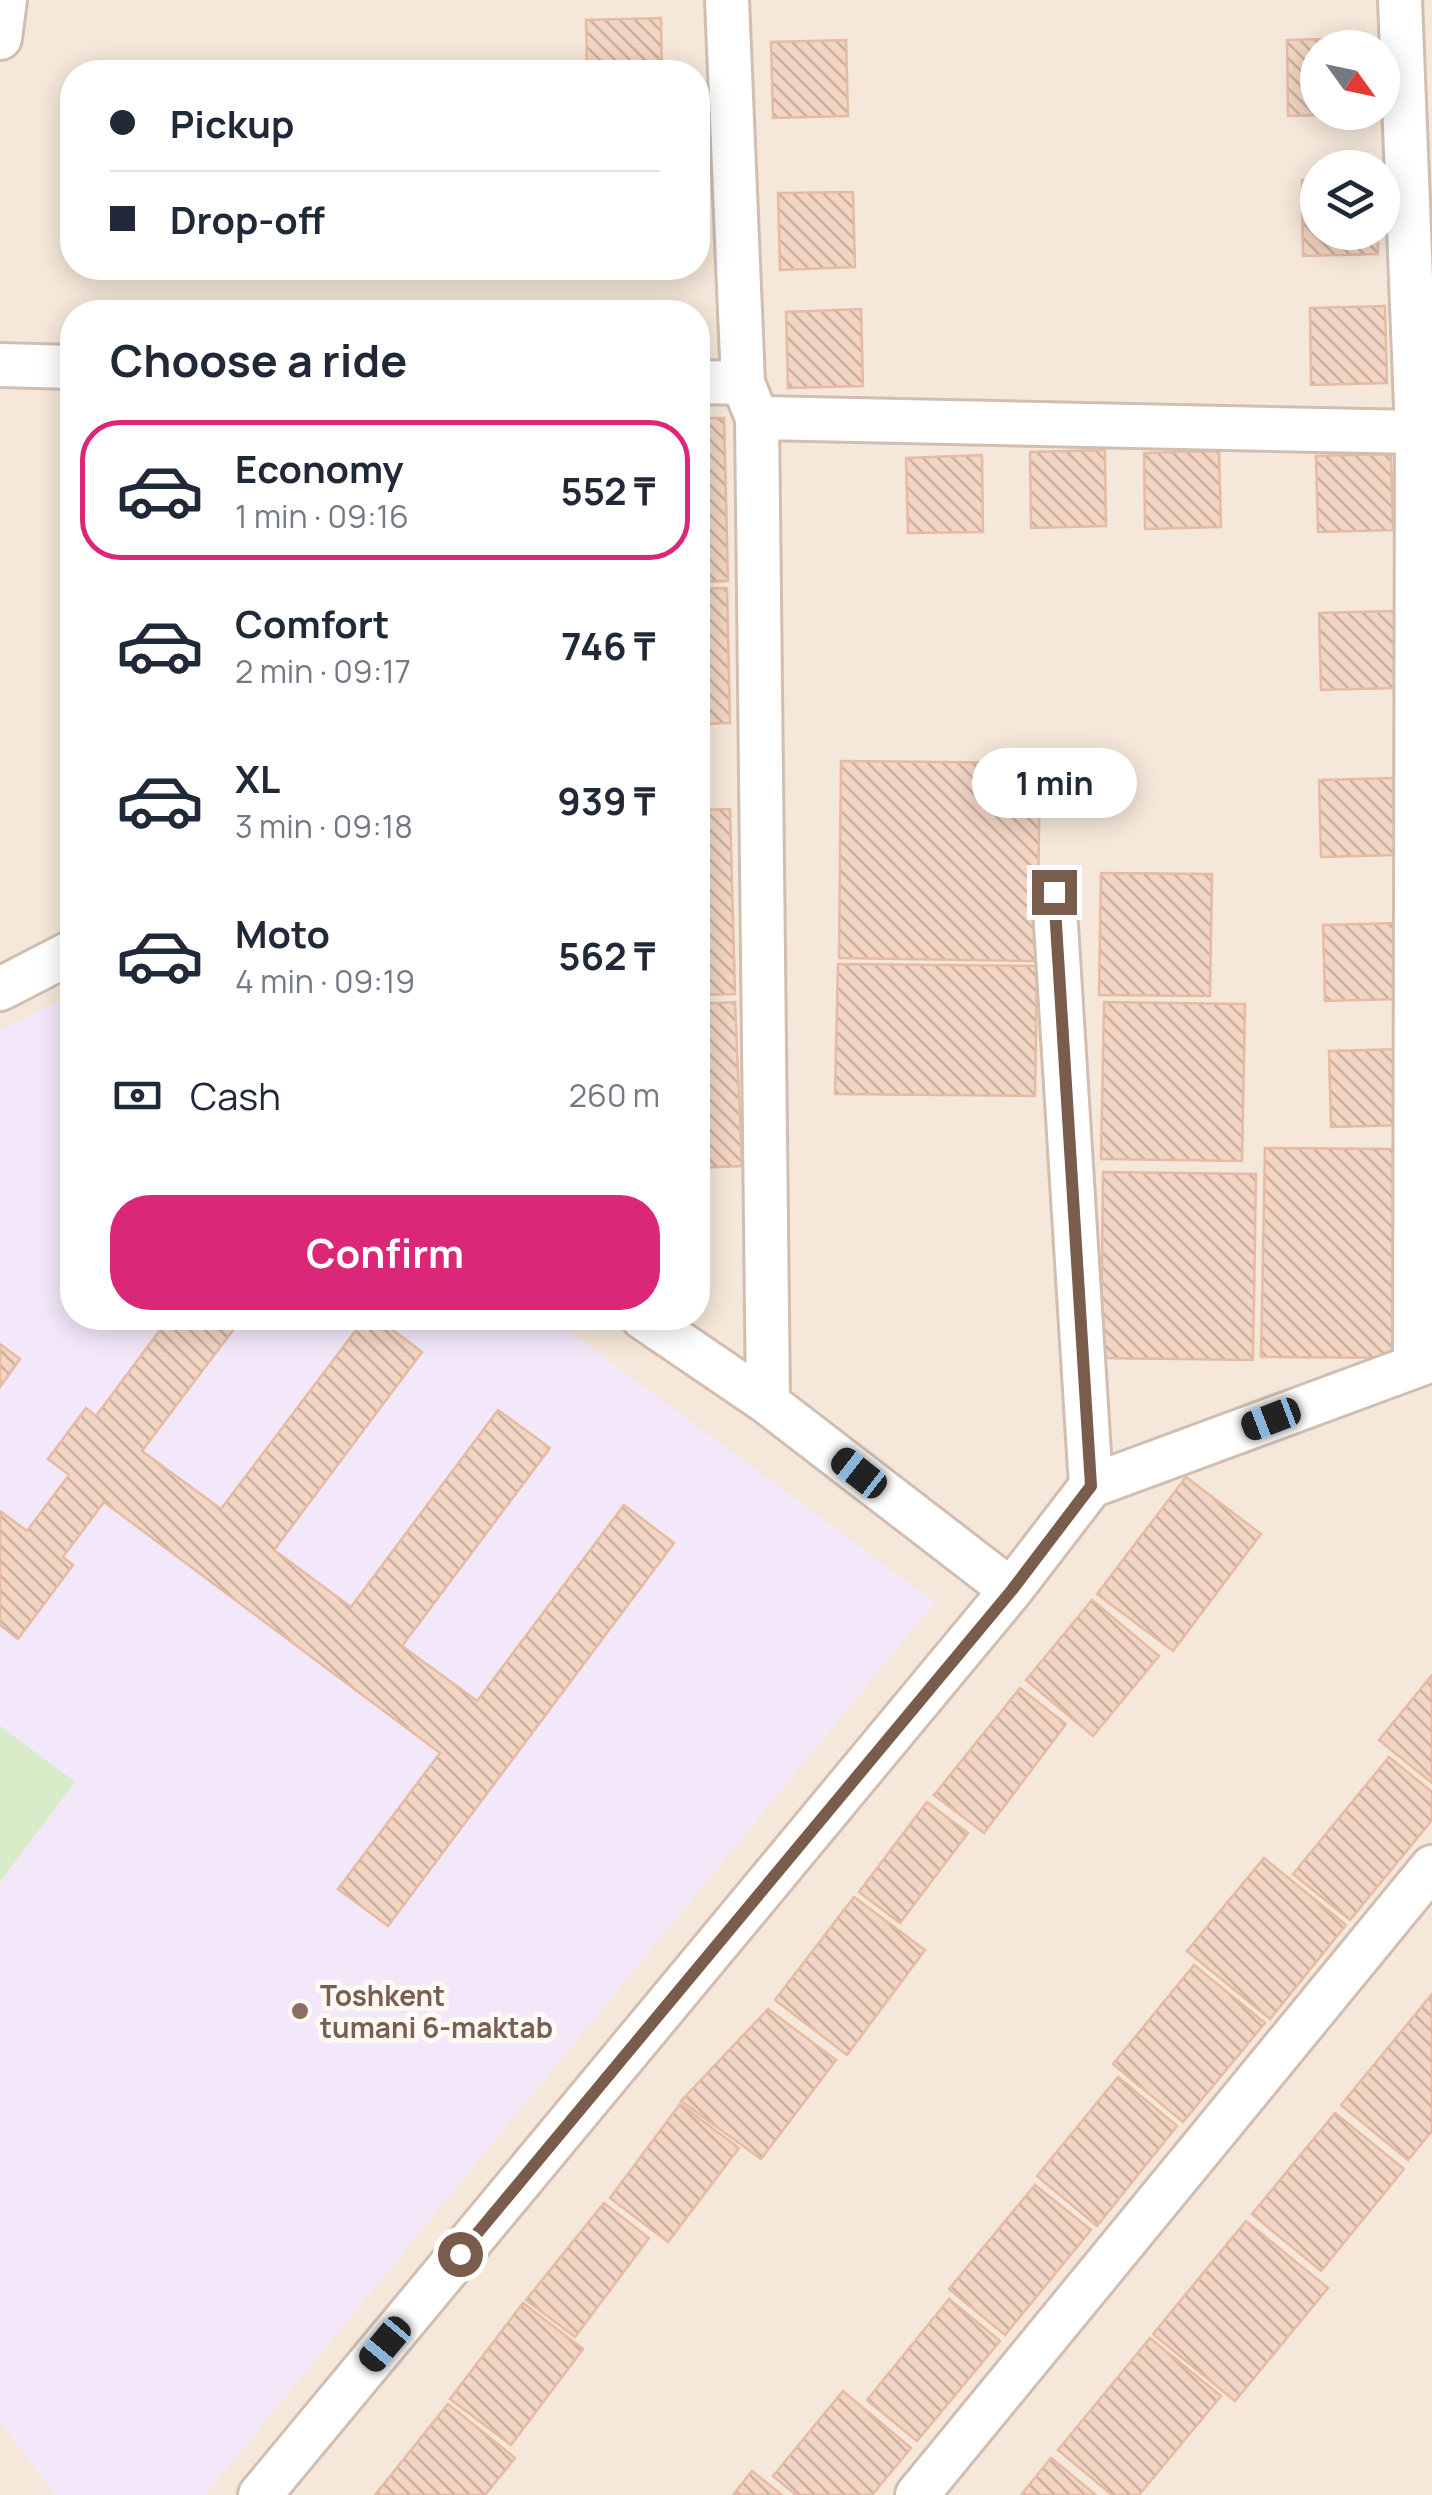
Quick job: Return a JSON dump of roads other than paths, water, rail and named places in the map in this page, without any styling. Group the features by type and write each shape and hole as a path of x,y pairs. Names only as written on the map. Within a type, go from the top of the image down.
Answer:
{"street":[{"path":"0,38 5,0"},
{"path":"727,0 750,400 768,1403"},
{"path":"260,2495 1012,1590 1091,1486 1423,1363 1417,432 1400,0"},
{"path":"0,365 60,367"},
{"path":"710,386 750,400 1417,432"},
{"path":"1054,892 1091,1486"},
{"path":"0,990 60,958"},
{"path":"661,1330 768,1403 1012,1590"},
{"path":"916,2495 1432,1867"}],"place":[{"name":"Toshkent tumani 6-maktab","path":"300,2011"}]}
